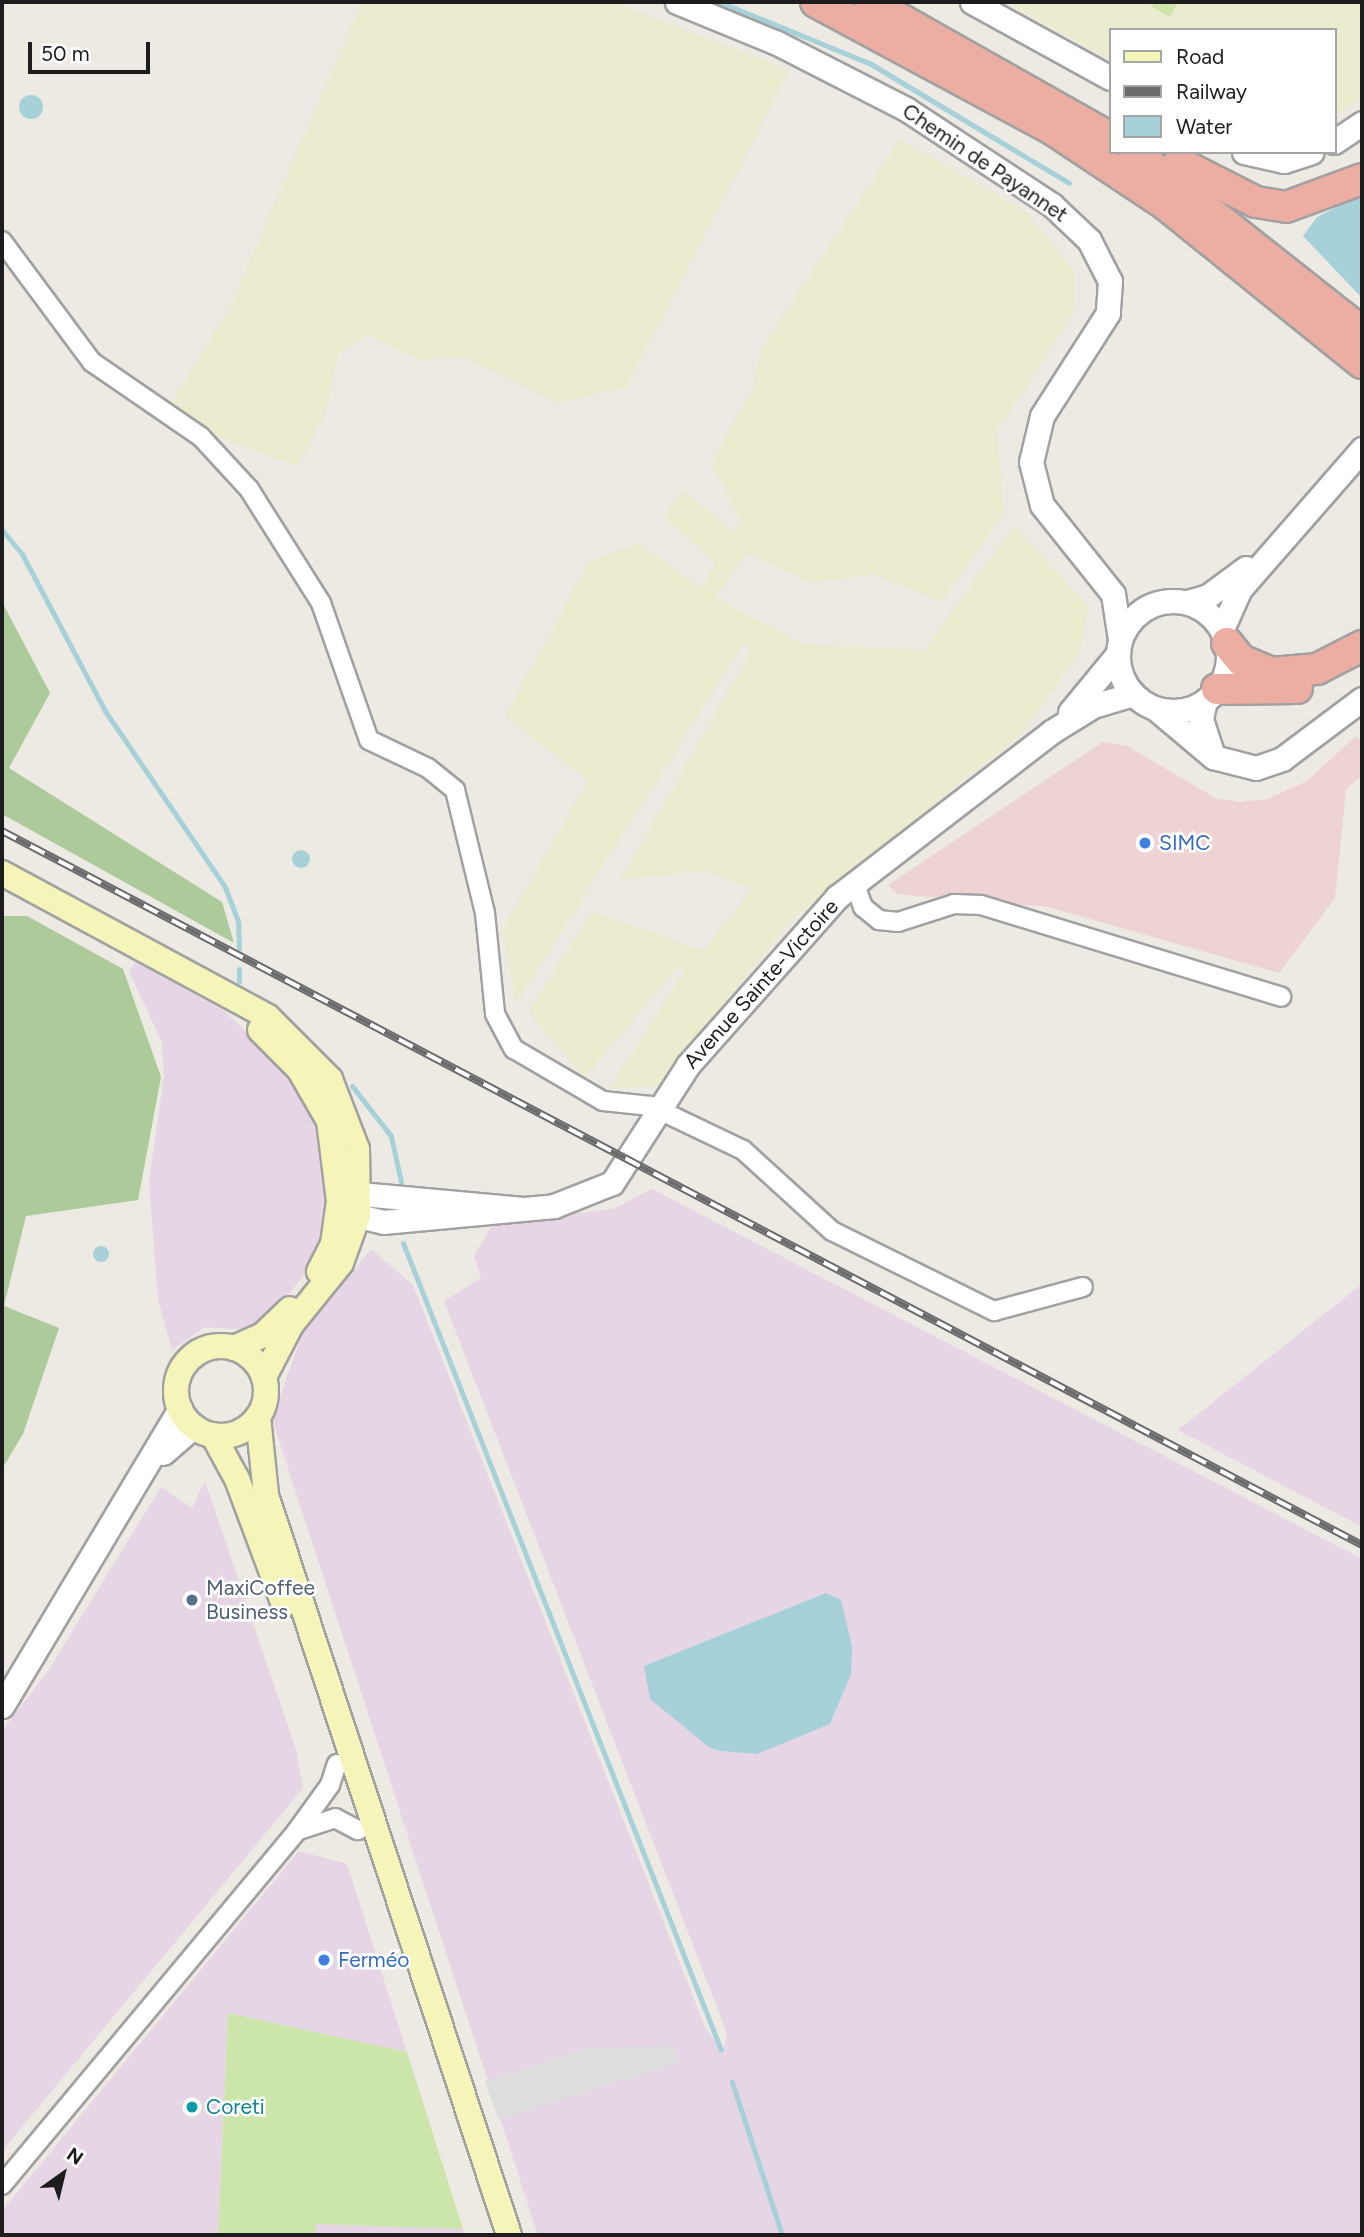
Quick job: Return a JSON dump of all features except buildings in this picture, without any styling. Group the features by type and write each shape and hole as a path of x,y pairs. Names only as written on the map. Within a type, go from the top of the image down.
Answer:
{"highway":[{"path":"816,2 1052,129 1165,204 1362,363"},
{"path":"870,2 1108,137"},
{"path":"892,2 1108,121"},
{"path":"1052,129 1226,263 1362,383"},
{"path":"1137,154 1362,332"},
{"path":"1164,154 1214,184 1286,207 1362,179"},
{"path":"1224,636 1255,669 1283,674 1317,669 1362,646"},
{"path":"1211,695 1300,688 1362,665"}],"main road":[{"path":"2,873 190,976 299,1069 329,1121 352,1204 341,1264 291,1325 264,1377 258,1417 270,1507 509,2235"},
{"path":"2,886 120,939"},
{"path":"352,1204 325,1264 263,1335 234,1348 205,1349 186,1363 177,1385 195,1423 262,1539 493,2235"},
{"path":"234,1348 264,1377"},
{"path":"195,1423 238,1433 258,1417"}],"street":[{"name":"Chemin de Payannet","path":"677,2 777,43 906,109 1052,205 1089,240 1110,281 1108,313 1042,416 1031,462 1042,505 1100,576 1117,605 1118,647"},
{"path":"972,2 1108,77"},
{"path":"1336,141 1362,123"},
{"path":"1253,154 1284,161 1306,154"},
{"path":"2,240 92,362 201,437 249,489 321,603 369,740 428,768 455,790 485,913 495,1014 506,1039 519,1053 604,1101 657,1108 749,1154 832,1231 994,1311 1083,1287"},
{"path":"1213,757 1201,719 1211,695 1224,636 1240,589 1280,538 1362,449"},
{"path":"1280,538 1230,581 1178,601 1142,609 1118,647 1133,694 1156,709 1213,757 1241,767 1270,765 1362,699"},
{"name":"Chemin de Payannet","path":"1100,576 1125,591 1178,601"},
{"path":"1178,601 1224,636"},
{"name":"Avenue Sainte-Victoire","path":"1051,732 1118,647"},
{"name":"Avenue Sainte-Victoire","path":"352,1204 523,1209 574,1202 612,1184 657,1108 721,1025 854,882 1051,732 1093,706 1133,694"},
{"path":"1156,709 1184,710 1211,695"},
{"path":"854,882 863,907 879,920 898,922 954,904 981,905 1281,997"},
{"path":"2,1706 148,1467 195,1423"},
{"path":"2,2185 296,1832 330,1785 337,1764"},
{"path":"296,1832 327,1818 358,1829"}],"shaded area":[{"name":"SIMC","path":"1356,736 1362,742 1362,776 1346,789 1335,898 1279,973 1048,907 897,894 888,885 1103,742 1127,746 1217,799 1240,802 1267,799 1307,781"},
{"path":"136,962 224,1011 291,1074 321,1126 331,1174 328,1221 311,1265 282,1303 245,1330 205,1327 172,1350 158,1299 149,1181 164,1076 162,1043 129,971"},
{"path":"652,1189 1362,1559 1362,2235 538,2235 272,1419 302,1335 371,1249 413,1285 705,2027 723,2052 727,2033 444,1301 481,1278 474,1256 494,1222 613,1209"},
{"path":"1362,1284 1362,1527 1178,1430"},
{"path":"205,1481 296,1750 303,1788 2,2151 2,1731 48,1671 161,1487 192,1508"},
{"path":"299,1851 347,1864 407,2052 228,2013 218,2235 2,2235 2,2211"},
{"path":"673,2046 681,2062 498,2119 485,2081 592,2047"},
{"path":"315,2224 463,2229 465,2235 315,2235"}],"green space":[{"path":"362,2 613,2 789,70 627,387 557,403 462,357 419,360 368,335 339,352 325,414 297,466 206,433 172,402 230,307"},
{"path":"1003,2 1154,2 1170,17 1178,2 1362,2 1362,98 1336,115 1336,28 1108,28 1108,59"},
{"path":"1154,2 1178,2 1170,17 1151,6"},
{"path":"900,139 1026,212 1074,270 1075,311 997,430 1004,514 941,602 874,574 812,583 746,553 716,598 804,644 924,650 1014,526 1089,607 1079,654 1022,733 791,920 660,1085 610,1089 684,971 677,967 585,1077 529,1012 592,911 704,951 752,889 706,871 621,879 752,649 743,644 516,1004 503,928 589,781 505,717 589,562 638,543 701,588 716,562 664,518 683,490 734,532 740,522 712,462 753,389 760,352"},
{"path":"2,602 50,693 9,768 222,902 234,943 2,814"},
{"path":"2,916 27,916 123,969 161,1077 138,1200 26,1216 4,1306 59,1328 23,1434 2,1469"},
{"path":"228,2013 407,2052 463,2229 316,2224 315,2235 218,2235"}],"water":[{"path":"31,95 42,102 43,107 36,118 31,119 20,112 19,107 26,96"},
{"path":"1362,194 1362,298 1303,236 1317,217"},
{"path":"301,850 307,853 310,859 307,865 301,868 295,865 292,859 295,853"},
{"path":"101,1246 109,1254 101,1262 93,1254"},
{"path":"826,1593 841,1600 852,1647 851,1674 830,1724 757,1754 722,1751 710,1748 650,1699 644,1666"}],"waterway":[{"path":"720,2 871,64 1069,183"},
{"path":"2,530 22,554 105,711 225,887 238,921 239,948"},
{"path":"239,969 239,981"},
{"path":"352,1086 391,1136 401,1182"},
{"path":"403,1243 721,2050"},
{"path":"732,2082 782,2235"}],"railway":[{"path":"2,831 1362,1545"}],"place":[{"name":"SIMC","path":"1145,843"},
{"name":"MaxiCoffee Business","path":"192,1600"},
{"name":"Ferméo","path":"324,1960"},
{"name":"Coreti","path":"192,2107"}]}
